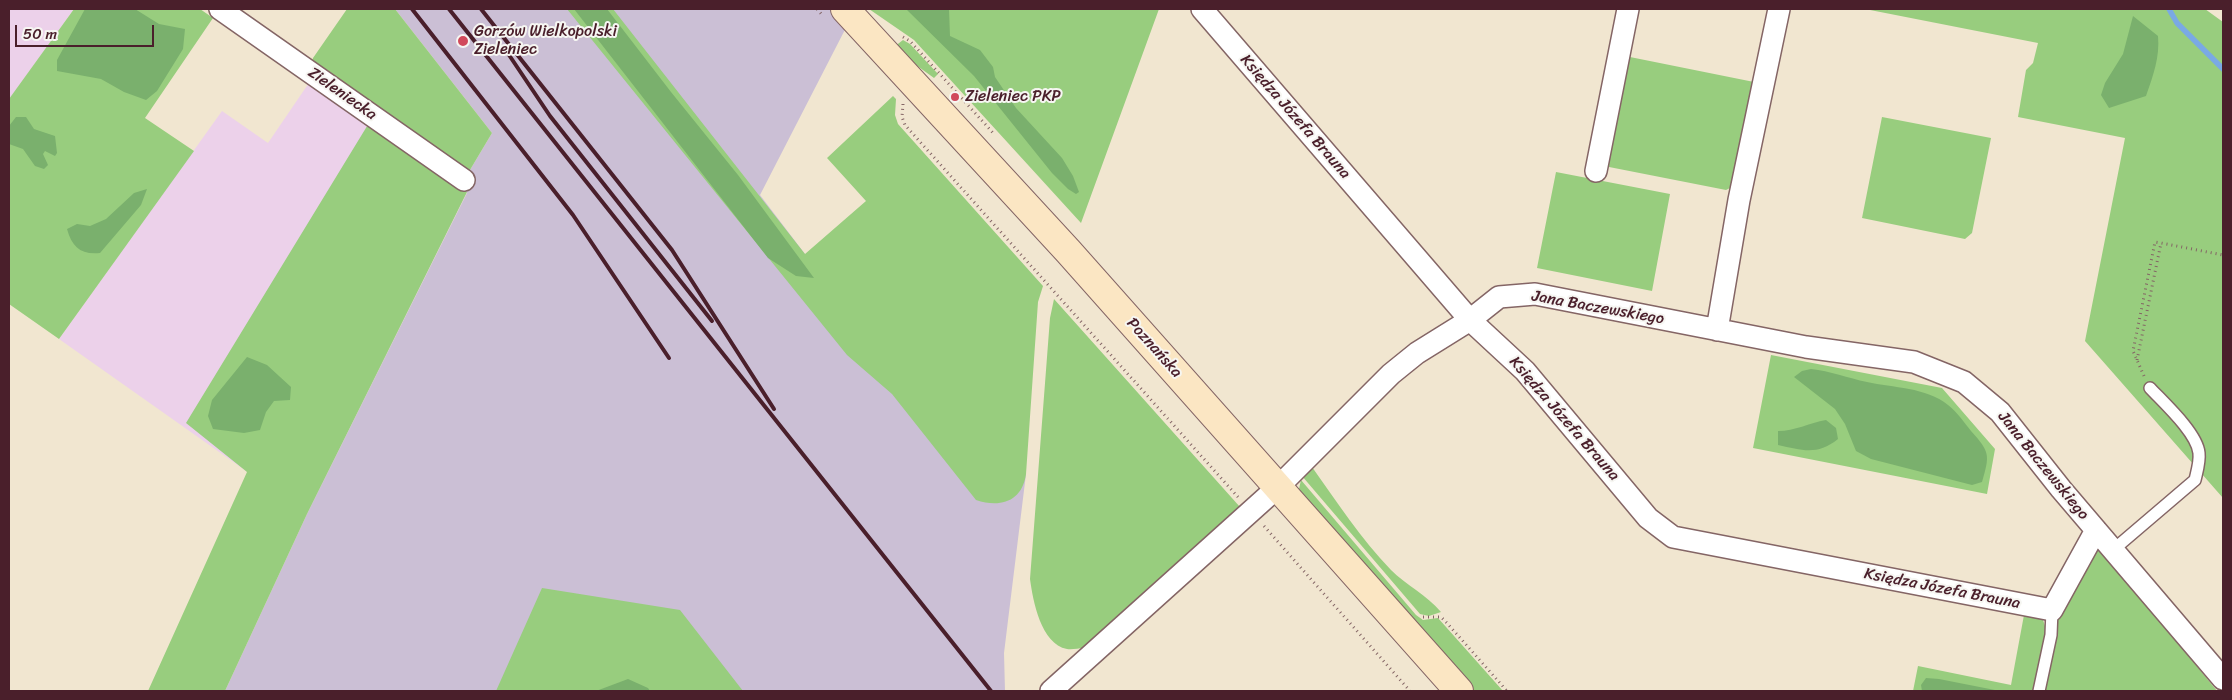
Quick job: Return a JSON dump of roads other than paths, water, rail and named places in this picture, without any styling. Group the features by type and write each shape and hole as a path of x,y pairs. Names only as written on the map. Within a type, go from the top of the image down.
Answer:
{"main road":[{"name":"Poznańska","path":"845,9 1062,244 1279,486 1459,691"}],"street":[{"name":"Zieleniecka","path":"220,9 464,180"},
{"name":"Księdza Józefa Brauna","path":"1202,9 1470,320 1526,371 1648,518 1673,538 2052,610"},
{"path":"1596,170 1628,9"},
{"path":"1717,330 1739,200 1779,9"},
{"name":"Jana Baczewskiego","path":"1051,691 1279,486 1391,374 1417,353 1470,320 1499,297 1535,294 1806,347 1914,362 1964,382 2000,412 2096,530 2223,679"},
{"path":"2052,610 2096,530"}],"lane":[{"path":"2113,550 2195,480 2199,465 2199,452 2195,439 2150,388"},
{"path":"2039,691 2051,635 2052,610"}],"waterway":[{"path":"2169,9 2177,23 2223,69"}],"railway":[{"path":"412,9 573,215 669,358"},
{"path":"449,9 991,691"},
{"path":"481,9 672,250 774,409"},
{"path":"505,49 550,116 712,321"}],"place":[{"name":"Gorzów Wielkopolski Zieleniec","path":"463,41"},
{"name":"Zieleniec PKP","path":"955,97"}]}
